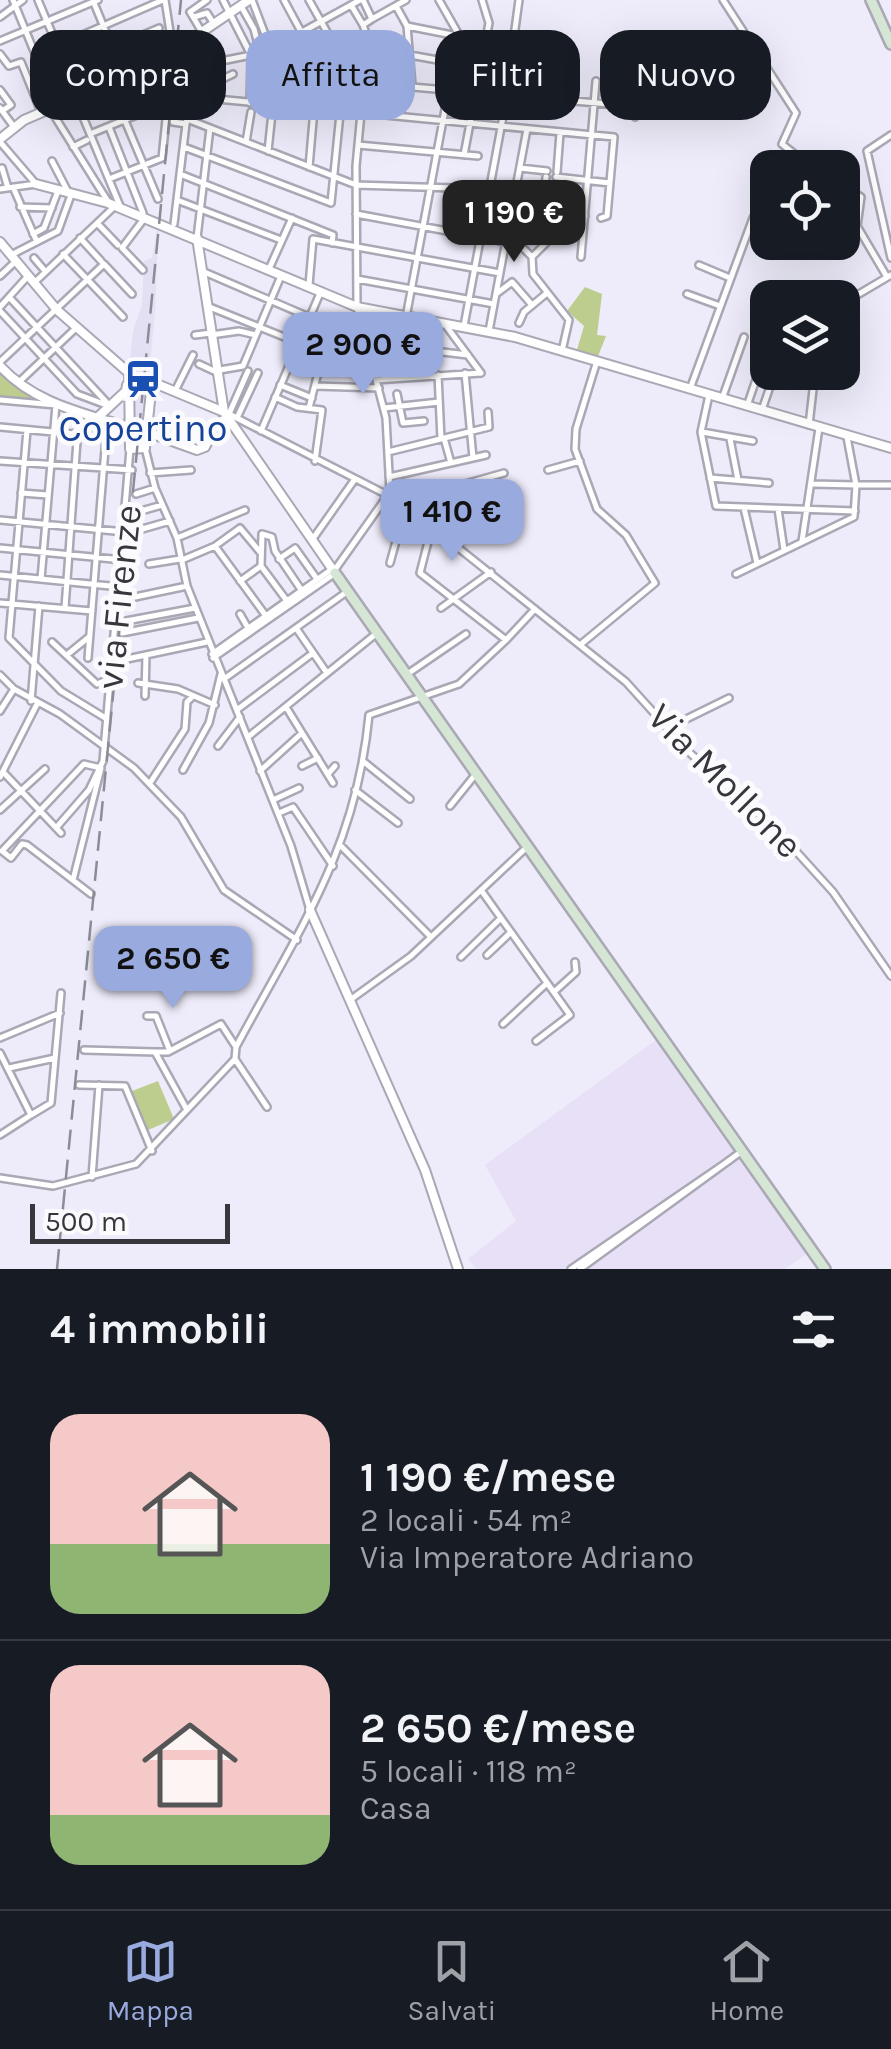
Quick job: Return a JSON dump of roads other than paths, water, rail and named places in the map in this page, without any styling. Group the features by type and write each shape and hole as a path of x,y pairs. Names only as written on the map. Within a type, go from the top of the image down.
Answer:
{"main road":[{"path":"871,0 891,44"},
{"path":"334,571 825,1269"}],"street":[{"path":"0,17 23,0"},
{"path":"38,0 50,30"},
{"path":"94,30 164,0 170,30"},
{"path":"192,14 208,0"},
{"path":"223,0 246,44"},
{"path":"284,0 301,30"},
{"path":"309,0 326,30"},
{"path":"305,30 361,0 372,20"},
{"path":"363,25 406,0"},
{"path":"439,0 456,30"},
{"path":"482,0 488,30"},
{"path":"514,30 519,0"},
{"path":"723,0 796,113 781,142 791,150"},
{"path":"0,42 95,1 106,30"},
{"path":"205,30 247,2"},
{"path":"247,2 263,30"},
{"path":"247,2 254,30"},
{"path":"14,3 30,41"},
{"path":"351,5 365,30"},
{"path":"396,6 407,30"},
{"path":"192,14 207,13 214,24"},
{"path":"192,14 201,30"},
{"path":"154,30 168,24"},
{"path":"407,26 435,31"},
{"path":"3,61 21,62 30,83"},
{"path":"226,77 233,74"},
{"path":"581,258 596,81"},
{"path":"0,90 11,104 1,109 14,127"},
{"path":"580,102 600,103"},
{"path":"174,224 187,118 356,185 492,186 516,190"},
{"path":"30,119 0,140 36,184"},
{"path":"53,120 115,206"},
{"path":"85,120 115,206"},
{"path":"109,180 162,158 165,120"},
{"path":"172,120 186,124"},
{"path":"246,142 250,120"},
{"path":"268,151 271,120"},
{"path":"308,167 313,120"},
{"path":"184,147 331,203 339,120"},
{"path":"212,656 334,571 388,493 384,408 357,307 356,185 360,120"},
{"path":"395,376 443,120 614,137 607,216 601,218"},
{"path":"464,154 471,120"},
{"path":"464,326 504,120"},
{"path":"73,147 125,121 158,198"},
{"path":"109,127 143,216 120,246"},
{"path":"210,128 197,238 226,415 334,571"},
{"path":"490,331 527,130"},
{"path":"560,132 557,174 610,183"},
{"path":"891,135 868,152 891,258"},
{"path":"358,144 478,156"},
{"path":"1,272 9,255 58,231 66,190 52,161"},
{"path":"2,168 37,242"},
{"path":"520,168 547,174 543,212 553,236"},
{"path":"180,174 292,218 332,239 499,276 506,286"},
{"path":"0,188 36,184 66,190 159,222 357,307 490,331 891,448"},
{"path":"33,234 44,228 52,208 66,190"},
{"path":"177,200 281,240"},
{"path":"115,206 0,309 77,394 93,401 124,426"},
{"path":"516,206 543,212"},
{"path":"20,208 52,208"},
{"path":"356,214 508,243 532,257"},
{"path":"562,351 569,320 533,274 532,257 553,236 585,216"},
{"path":"269,268 292,218"},
{"path":"97,223 143,270"},
{"path":"690,388 750,223"},
{"path":"860,231 889,276 860,293"},
{"path":"80,238 132,294"},
{"path":"309,285 313,239 332,239"},
{"path":"0,242 56,310 130,378 126,396 137,449 176,538 186,586 278,813 310,910 430,1182 458,1269"},
{"path":"63,254 124,317"},
{"path":"34,258 45,272"},
{"path":"103,262 0,364 17,384 79,413 106,415 126,396"},
{"path":"699,266 730,278"},
{"path":"202,271 366,342 468,356"},
{"path":"199,364 217,370 242,366 282,274"},
{"path":"356,279 494,304"},
{"path":"496,294 512,282 532,305"},
{"path":"261,432 320,291"},
{"path":"520,322 547,293"},
{"path":"688,294 720,306"},
{"path":"9,298 98,393 106,415"},
{"path":"207,306 298,342 376,380"},
{"path":"315,386 395,376 481,372 444,322"},
{"path":"17,384 76,328"},
{"path":"195,335 239,331 256,335"},
{"path":"722,398 744,337"},
{"path":"309,409 323,353"},
{"path":"175,391 193,355"},
{"path":"580,645 655,584 626,535 597,510 574,440 597,361"},
{"path":"150,434 197,450 205,447 248,371"},
{"path":"237,418 258,373"},
{"path":"465,373 472,458"},
{"path":"438,375 442,439 451,462"},
{"path":"137,449 148,384 175,391 226,415"},
{"path":"280,385 312,398"},
{"path":"746,406 752,390"},
{"path":"762,410 769,390"},
{"path":"802,541 814,484 815,390"},
{"path":"93,401 98,393"},
{"path":"397,394 403,423 424,420"},
{"path":"709,394 701,432 716,506 854,514"},
{"path":"276,397 322,410 315,461"},
{"path":"0,400 56,404"},
{"path":"384,408 439,402"},
{"path":"41,580 56,404"},
{"path":"388,452 489,427 488,412"},
{"path":"64,608 79,413"},
{"name":"Via Mollone","path":"226,415 403,503 626,682 691,754 775,828 834,892 891,976"},
{"path":"0,428 106,436 88,658"},
{"path":"27,430 9,638 61,691 107,720"},
{"path":"701,432 753,442"},
{"path":"847,436 856,486 854,514"},
{"path":"730,438 738,480"},
{"name":"via Firenze","path":"72,880 101,768 137,449"},
{"path":"389,477 486,455"},
{"path":"0,461 132,470"},
{"path":"548,470 580,461"},
{"path":"150,472 191,470"},
{"path":"390,562 403,503 504,473"},
{"path":"710,478 768,483"},
{"path":"312,540 354,479"},
{"path":"814,484 891,485"},
{"path":"414,512 508,486"},
{"path":"136,494 155,488"},
{"path":"22,493 48,495"},
{"path":"425,520 517,497"},
{"path":"134,513 162,505"},
{"path":"744,508 757,563"},
{"path":"778,508 784,550"},
{"path":"176,538 245,510"},
{"path":"736,574 854,514"},
{"path":"0,520 128,532 170,522"},
{"path":"432,526 420,573 506,640"},
{"path":"149,564 181,560 215,546 240,528 260,552"},
{"path":"287,601 261,566 262,534 268,534 302,591"},
{"path":"215,546 266,616"},
{"path":"0,548 123,560"},
{"path":"280,559 294,548 318,580"},
{"path":"240,581 261,566"},
{"path":"212,656 334,571"},
{"path":"441,608 491,572"},
{"path":"0,575 120,587"},
{"path":"134,596 186,586"},
{"path":"184,770 202,743 223,676 348,591"},
{"path":"0,602 92,611"},
{"path":"38,606 34,702 2,776 21,791 40,810 59,830 101,768 84,764 40,810 1,850 11,858 22,844 27,845 91,894"},
{"path":"126,621 195,608"},
{"path":"267,1107 235,1059 236,1047 297,940 333,866 364,762 371,712 423,698 470,677 536,608"},
{"path":"240,614 248,628"},
{"path":"122,633 199,618"},
{"path":"296,628 327,673"},
{"path":"248,737 377,633"},
{"path":"406,675 466,634"},
{"path":"68,654 90,636"},
{"path":"52,642 97,684 111,678"},
{"path":"127,659 208,642"},
{"path":"218,746 239,712 313,654"},
{"path":"144,696 146,655"},
{"path":"344,661 350,672"},
{"path":"0,675 14,689 60,714 150,783 182,817 224,890 297,940"},
{"path":"138,683 193,696 215,706"},
{"path":"0,711 14,689"},
{"path":"150,783 185,729 187,702 193,696"},
{"path":"668,728 729,698"},
{"path":"286,707 333,782"},
{"path":"260,772 302,733"},
{"path":"302,766 318,758"},
{"path":"364,762 410,799"},
{"path":"328,774 335,766"},
{"path":"0,810 45,770"},
{"path":"450,806 477,773"},
{"path":"273,800 299,788"},
{"path":"87,793 96,789"},
{"path":"356,790 398,823"},
{"path":"278,813 293,807 333,866"},
{"path":"341,846 431,936"},
{"path":"350,1000 431,936 528,846"},
{"path":"481,890 570,1015 536,1041"},
{"path":"461,957 501,918"},
{"path":"487,955 511,932"},
{"path":"554,992 576,972 575,962"},
{"path":"504,1024 547,983"},
{"path":"0,1135 51,1102 62,993"},
{"path":"0,1038 60,1013"},
{"path":"147,1016 156,1016 170,1051"},
{"path":"84,1050 170,1051 221,1024 236,1047"},
{"path":"156,1052 187,1110"},
{"path":"0,1053 30,1115"},
{"path":"9,1068 56,1058"},
{"path":"0,1178 46,1186 130,1167 152,1152 235,1059"},
{"path":"79,1084 125,1086 152,1152"},
{"path":"92,1177 98,1085"},
{"path":"580,1269 743,1150"},
{"path":"571,1269 730,1160"}],"railway":[{"path":"57,1269 181,0"}],"place":[{"name":"Copertino","path":"143,379"}]}
